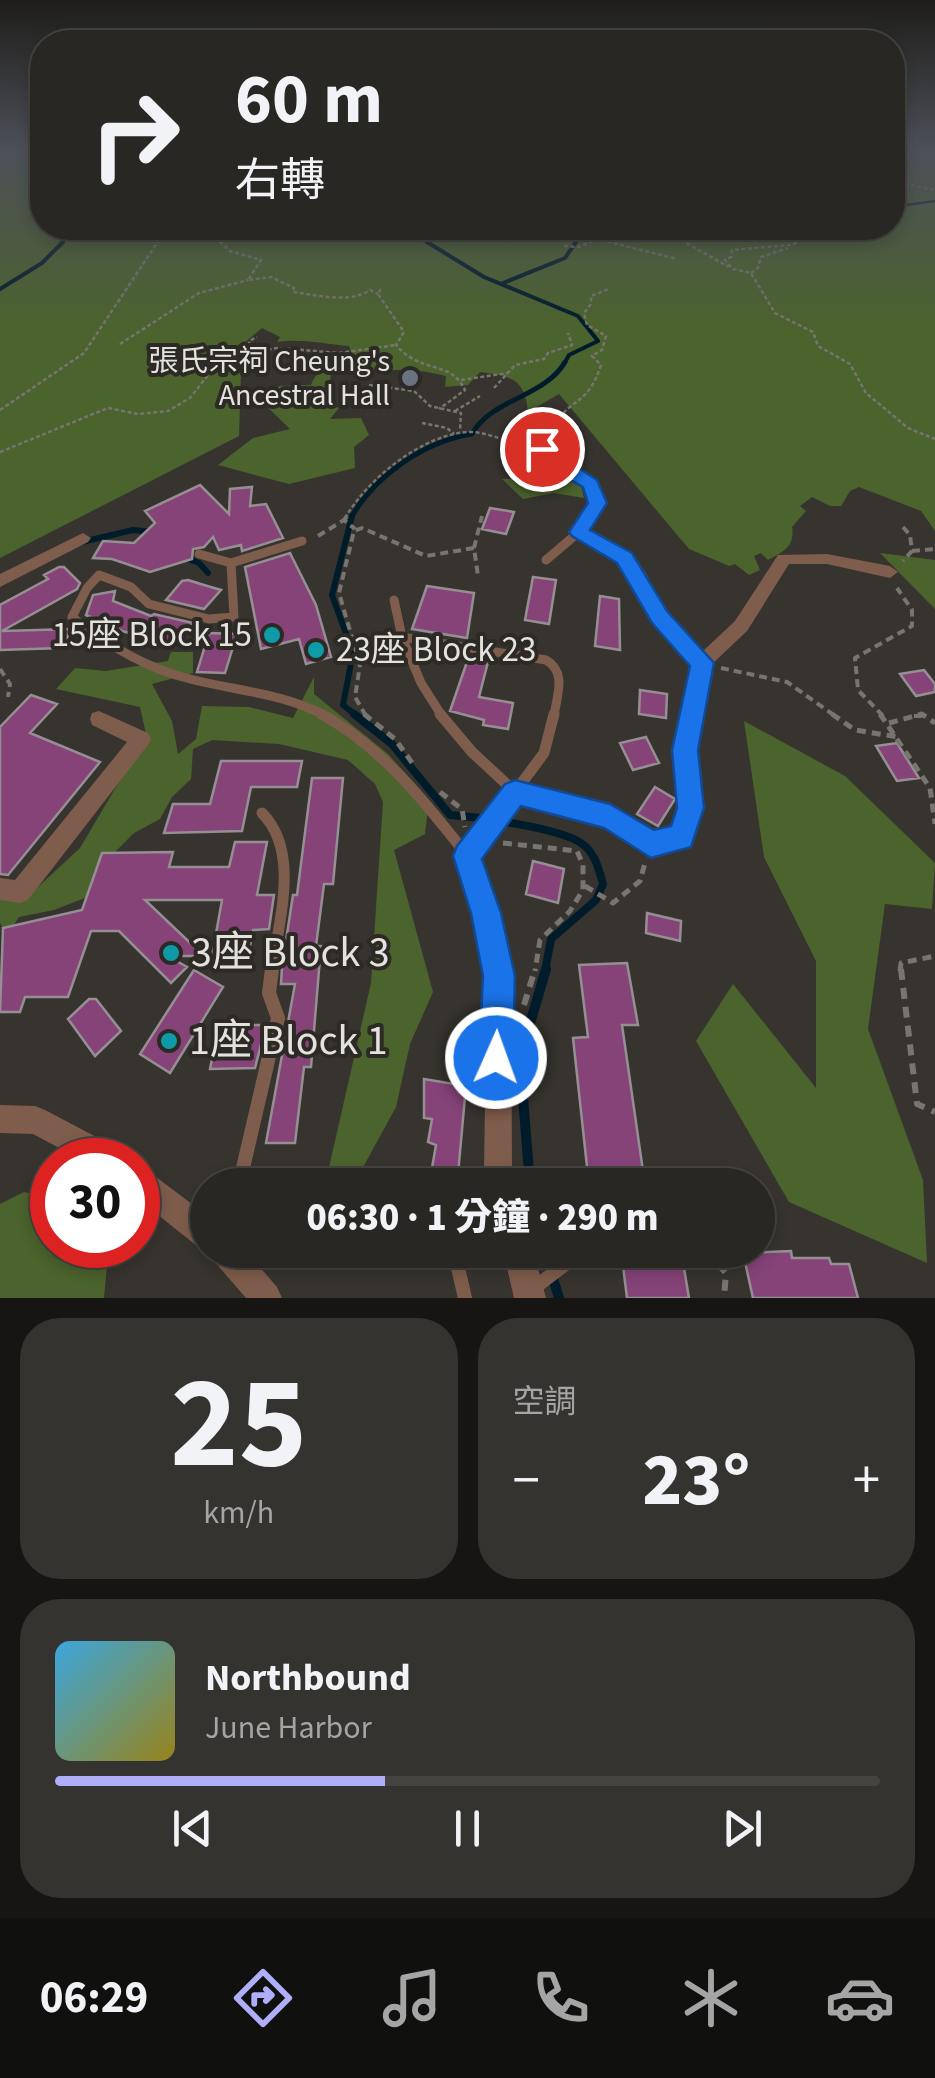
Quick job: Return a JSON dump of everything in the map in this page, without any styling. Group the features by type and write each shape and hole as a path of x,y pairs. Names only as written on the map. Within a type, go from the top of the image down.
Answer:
{"street":[{"path":"550,430 540,448 558,465 591,484 597,503 579,532 625,558 668,628 702,663"},
{"path":"0,581 83,538"},
{"path":"498,1168 499,976 473,849 508,800 610,816 651,844 682,838 690,808 685,750 702,663 741,626 784,560 827,559 890,572"},
{"path":"0,889 20,892 141,739 99,719"},
{"path":"0,1119 35,1120 69,1138"},
{"path":"160,1198 190,1221"},
{"path":"240,1268 266,1298"},
{"path":"522,1268 529,1295"}],"lane":[{"path":"546,560 579,532"},
{"path":"200,554 231,563 302,541"},
{"path":"231,563 234,616 209,619 149,604 131,587 100,576 87,588 72,617 102,641 171,674 302,704 335,722 368,746 473,849"},
{"path":"394,600 401,637 418,681 508,800 537,770 549,744 560,675 556,666 546,660 401,637"},
{"path":"243,1168 278,1018 269,993 284,871 282,841 272,822 262,814"},
{"path":"458,1268 465,1298"},
{"path":"529,1295 559,1268"}],"path":[{"path":"0,410 84,353 160,240"},
{"path":"218,240 230,251 261,260 248,280"},
{"path":"564,246 579,247 596,240"},
{"path":"601,240 626,248 658,250 677,259"},
{"path":"681,240 733,268 751,273 775,313 813,332 818,346 850,364 869,396 908,428 935,439"},
{"path":"751,273 758,268 761,257 776,256 806,240"},
{"path":"733,268 725,260 731,257 732,250 791,247"},
{"path":"120,344 198,294 271,278 294,288 293,292 323,293 333,298 356,298 370,290 380,291 404,332 396,345"},
{"path":"550,430 563,412 578,405 596,380 602,365 592,356 602,350 607,338 587,325 584,313 591,304 591,296 609,289"},
{"path":"494,388 515,365 544,359 548,353 572,346 568,332"},
{"path":"250,354 250,342 257,337"},
{"path":"0,452 31,438 72,427 108,408 138,414 168,410 190,398 230,356 278,348 340,353 396,345"},
{"path":"396,345 418,365 442,367 460,380 465,390 438,408"},
{"path":"460,380 508,374"},
{"path":"302,541 345,521 352,504 396,465 425,444 462,428 461,413 438,408 414,391 368,385"},
{"path":"455,411 480,396"},
{"path":"422,423 516,444 531,440"},
{"path":"474,548 482,516"},
{"path":"345,521 354,528"},
{"path":"903,528 910,535 912,551"},
{"path":"935,549 912,551 890,572 894,585 912,610 912,626 854,658 858,690 889,723 932,790 935,824"},
{"path":"702,663 787,682 855,730 898,736"},
{"path":"0,669 10,684 8,697"},
{"path":"889,723 922,714 935,724"},
{"path":"462,809 465,821"},
{"path":"586,886 613,903 640,881 651,844"},
{"path":"473,849 577,851 588,870 586,886 567,916 540,940 539,958 522,1012"},
{"path":"935,956 902,963 900,978 917,1104 935,1112"},
{"path":"721,1268 726,1273 724,1298"}],"green space":[{"path":"0,212 30,212 30,240 905,240 905,212 935,212 935,531 921,511 859,487 850,491 841,506 830,506 812,497 800,506 806,511 792,527 787,548 768,560 761,553 754,556 760,570 749,575 735,564 729,566 689,549 559,394 528,412 519,385 500,375 480,372 468,385 445,387 446,376 417,371 331,374 328,394 316,401 339,408 330,419 361,418 369,435 354,447 355,468 289,484 218,465 253,438 290,429 263,403 279,386 311,385 323,370 353,359 349,346 277,342 280,337 262,328 231,354 241,373 239,436 0,558"},
{"path":"560,457 576,466 584,498 554,493 523,499 502,479 540,478 539,464"},
{"path":"880,553 935,560 935,609"},
{"path":"171,652 193,652 193,673 152,684 172,721 178,754 196,739 202,706 249,707 293,718 314,677 314,694 388,754 429,800 425,834 394,850 433,992 410,1044 396,1107 363,1168 329,1168 371,983 383,802 375,784 348,760 279,744 212,740 193,749 191,779 172,797 160,819 134,833 101,866 108,889 54,910 19,917 7,936 0,923 0,896 24,900 80,848 132,760 148,743 140,707 56,689 75,668 106,671 168,661"},
{"path":"744,721 845,776 935,863 932,909 885,904 868,1029 923,1180 927,1263 789,1202 775,1178 775,1168 769,1168 696,1041 733,984 816,1088 816,961 764,857"},
{"path":"24,1192 30,1193 30,1268 107,1268 104,1298 0,1298 0,1204"}],"building":[{"path":"200,485 229,514 230,489 252,487 250,506 266,504 283,538 242,551 241,545 219,550 213,537 204,547 193,549 192,559 150,572 112,559 93,558 103,541 134,543 155,523 145,511"},
{"path":"490,508 514,512 506,534 482,529"},
{"path":"290,553 316,605 331,657 306,664 299,639 261,649 245,567"},
{"path":"64,567 80,583 77,589 2,631 71,629 62,648 0,650 0,605 48,579 44,575"},
{"path":"533,577 556,580 549,624 525,620"},
{"path":"182,581 221,590 204,609 166,600"},
{"path":"427,586 474,593 467,638 412,629"},
{"path":"115,591 113,601 151,616 193,623 174,645 122,631 86,615 93,595"},
{"path":"600,596 619,599 620,650 595,646"},
{"path":"209,633 237,634 225,673 197,672"},
{"path":"468,659 488,662 479,697 513,703 508,729 483,725 484,720 450,711"},
{"path":"924,670 935,684 935,692 916,696 900,674"},
{"path":"640,690 667,694 666,718 639,714"},
{"path":"31,695 57,704 30,733 100,762 8,875 0,874 0,727"},
{"path":"646,737 659,763 633,770 620,743"},
{"path":"897,743 919,778 897,781 876,746"},
{"path":"221,761 302,761 297,787 251,787 242,831 164,833 173,804 210,804"},
{"path":"312,778 343,778 333,884 324,884 316,946 321,946 311,1067 304,1067 295,1143 266,1143 295,984 281,984 282,967 293,895 297,895"},
{"path":"655,787 675,799 658,826 637,814"},
{"path":"235,842 267,842 257,895 274,895 269,929 253,930 248,956 212,956 222,900 145,900 204,956 168,956 187,967 171,983 119,931 91,931 68,997 25,997 20,1012 0,1012 3,928 82,910 102,853 173,852 169,867 229,867"},
{"path":"533,861 564,869 558,903 526,894"},
{"path":"647,913 681,921 680,941 646,933"},
{"path":"627,963 638,1025 622,1025 643,1168 587,1168 573,1038 588,1037 579,965"},
{"path":"194,970 223,987 170,1073 140,1054"},
{"path":"89,999 96,999 121,1031 95,1056 68,1019"},
{"path":"219,1025 266,1025 255,1068 210,1069"},
{"path":"424,1079 466,1086 459,1168 432,1168 436,1145 428,1142 432,1119 424,1118"},
{"path":"791,1251 792,1258 829,1258 831,1264 849,1264 858,1298 753,1298 746,1268 775,1268 775,1252"},
{"path":"623,1268 684,1268 689,1298 627,1298"}],"waterway":[{"path":"422,240 431,245"},
{"path":"575,243 577,240"},
{"path":"427,242 431,245"},
{"path":"0,289 42,263 62,243"},
{"path":"503,283 565,258 575,243"},
{"path":"431,245 484,277 578,316 598,341 569,355 564,364"},
{"path":"352,517 373,488 402,463 437,444 472,434 492,413 545,383 565,362"},
{"path":"352,517 332,595 353,653 343,705 357,716"},
{"path":"82,542 133,530 153,532"},
{"path":"186,558 199,563 208,573"},
{"path":"354,714 392,744 450,815 538,828 570,838 590,851 603,884 596,900 551,939 545,971"},
{"path":"529,1168 521,1073 526,1037 546,969"},
{"path":"550,1268 559,1298"}],"place":[{"name":"張氏宗祠 Cheung's Ancestral Hall","path":"410,378"},
{"name":"15座 Block 15","path":"272,635"},
{"name":"23座 Block 23","path":"316,650"},
{"name":"3座 Block 3","path":"171,953"},
{"name":"1座 Block 1","path":"169,1041"}],"route":[{"path":"496,1058 499,976 486,913 467,856 515,792 610,816 651,844 682,838 690,808 685,750 702,663 676,639 625,558 579,532 597,503 591,484 558,465 542,449"}]}
